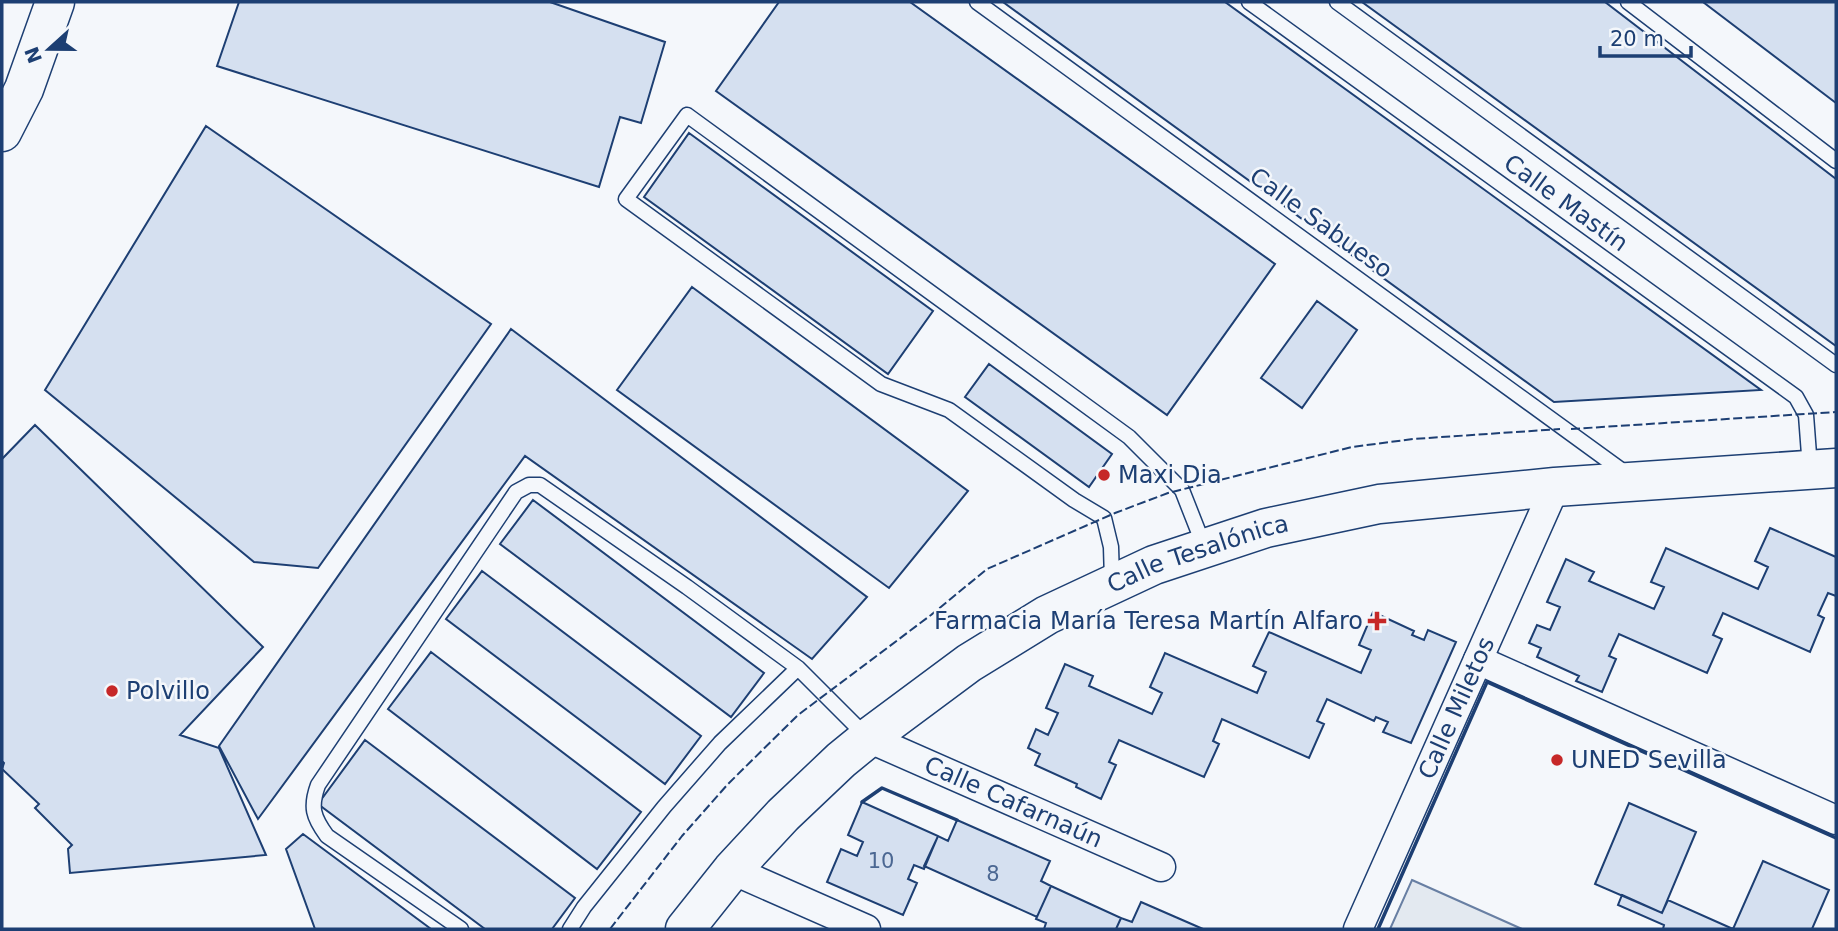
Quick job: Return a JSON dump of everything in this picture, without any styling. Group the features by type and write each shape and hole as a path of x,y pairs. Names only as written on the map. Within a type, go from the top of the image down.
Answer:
{"street":[{"path":"2,132 24,89 55,2"},
{"name":"Calle Tesalónica","path":"685,929 732,870 783,815 841,760 869,738 970,663 1047,615 1154,565 1266,528 1380,504 1555,487 1823,469"},
{"name":"Calle Miletos","path":"1359,929 1555,487"},
{"path":"1478,660 1836,820"},
{"name":"Calle Cafarnaún","path":"869,738 1160,867"},
{"path":"732,870 866,929"}],"lane":[{"name":"Calle Sabueso","path":"977,2 1638,482"},
{"name":"Calle Mastín","path":"1249,2 1796,397 1806,415 1823,469"},
{"name":"Calle Mastín","path":"1337,2 1836,365"},
{"path":"1628,2 1836,161"},
{"path":"1112,583 1111,547 1104,518 1074,500 948,410 881,384 626,199 687,115 1129,437 1182,489 1204,547"},
{"path":"461,929 327,836 313,810 313,799 318,785 516,492 529,485 540,485 798,668 869,738"},
{"path":"570,929 664,807 720,743 798,668"}],"shaded area":[{"path":"1412,880 1522,929 1390,929"}],"building":[{"path":"239,2 550,2 665,42 641,123 620,117 599,187 217,66"},
{"path":"779,2 910,2 1275,264 1167,415 716,91"},
{"path":"1003,2 1225,2 1761,390 1554,402"},
{"path":"1362,2 1605,2 1836,179 1836,346"},
{"path":"1703,2 1836,2 1836,103"},
{"path":"206,126 491,324 318,568 254,562 45,390"},
{"path":"689,133 933,311 888,374 644,197"},
{"path":"692,287 968,491 889,588 617,390"},
{"path":"1317,301 1357,330 1302,408 1261,378"},
{"path":"511,329 867,597 812,659 525,456 258,819 219,746"},
{"path":"989,364 1112,454 1089,487 965,397"},
{"name":"Polvillo","path":"35,425 263,647 180,735 219,748 266,855 70,873 68,849 72,845 35,808 39,804 2,769 2,459"},
{"path":"533,500 764,673 731,717 500,544"},
{"path":"1770,528 1836,557 1836,596 1828,593 1818,615 1824,618 1810,652 1723,613 1713,635 1722,639 1707,673 1619,634 1609,656 1616,659 1602,692 1576,681 1579,676 1537,657 1541,648 1529,643 1537,625 1550,630 1560,607 1547,602 1566,559 1594,572 1589,581 1654,609 1664,587 1651,582 1666,548 1758,589 1768,567 1755,561"},
{"path":"482,571 701,736 665,784 446,619"},
{"path":"1373,612 1414,631 1412,635 1424,640 1428,630 1456,642 1411,743 1383,732 1388,722 1376,717 1374,721 1327,699 1317,721 1324,724 1309,758 1222,719 1213,741 1219,744 1204,777 1119,740 1109,762 1116,765 1101,799 1076,787 1077,784 1035,765 1040,754 1028,748 1036,729 1048,735 1058,713 1046,708 1065,664 1093,676 1089,686 1152,714 1162,693 1150,687 1165,653 1257,693 1266,672 1253,666 1269,632 1361,673 1371,650 1359,645"},
{"path":"431,652 641,812 597,869 388,709"},
{"path":"365,740 575,898 552,929 485,929 318,804"},
{"path":"862,802 938,836 924,869 914,865 908,879 917,883 903,915 827,882 841,849 857,856 863,842 848,835"},
{"path":"1629,803 1696,832 1662,913 1595,884"},
{"path":"957,820 1050,861 1041,881 1051,886 1037,917 924,866 938,836 948,841"},
{"path":"303,834 431,929 315,929 286,849"},
{"path":"1763,861 1829,890 1812,929 1733,929"},
{"path":"1051,886 1121,918 1116,929 1044,929 1046,923 1036,919"},
{"path":"1622,895 1662,913 1668,900 1733,929 1663,929 1664,925 1618,905"},
{"path":"1141,902 1203,929 1116,929 1121,918 1132,922"}],"fence":[{"path":"1571,429 1836,412"},
{"path":"610,929 682,836 728,784 798,715 931,615 987,569 1168,493 1352,447 1413,439 1560,429"}],"wall":[{"path":"1378,929 1487,682 1836,838"},
{"path":"862,802 882,788 957,820"}],"place":[{"name":"Maxi Dia","path":"1104,475"},
{"name":"Farmacia María Teresa Martín Alfaro","path":"1377,621"},
{"name":"Polvillo","path":"112,691"},
{"name":"UNED Sevilla","path":"1557,760"}]}
